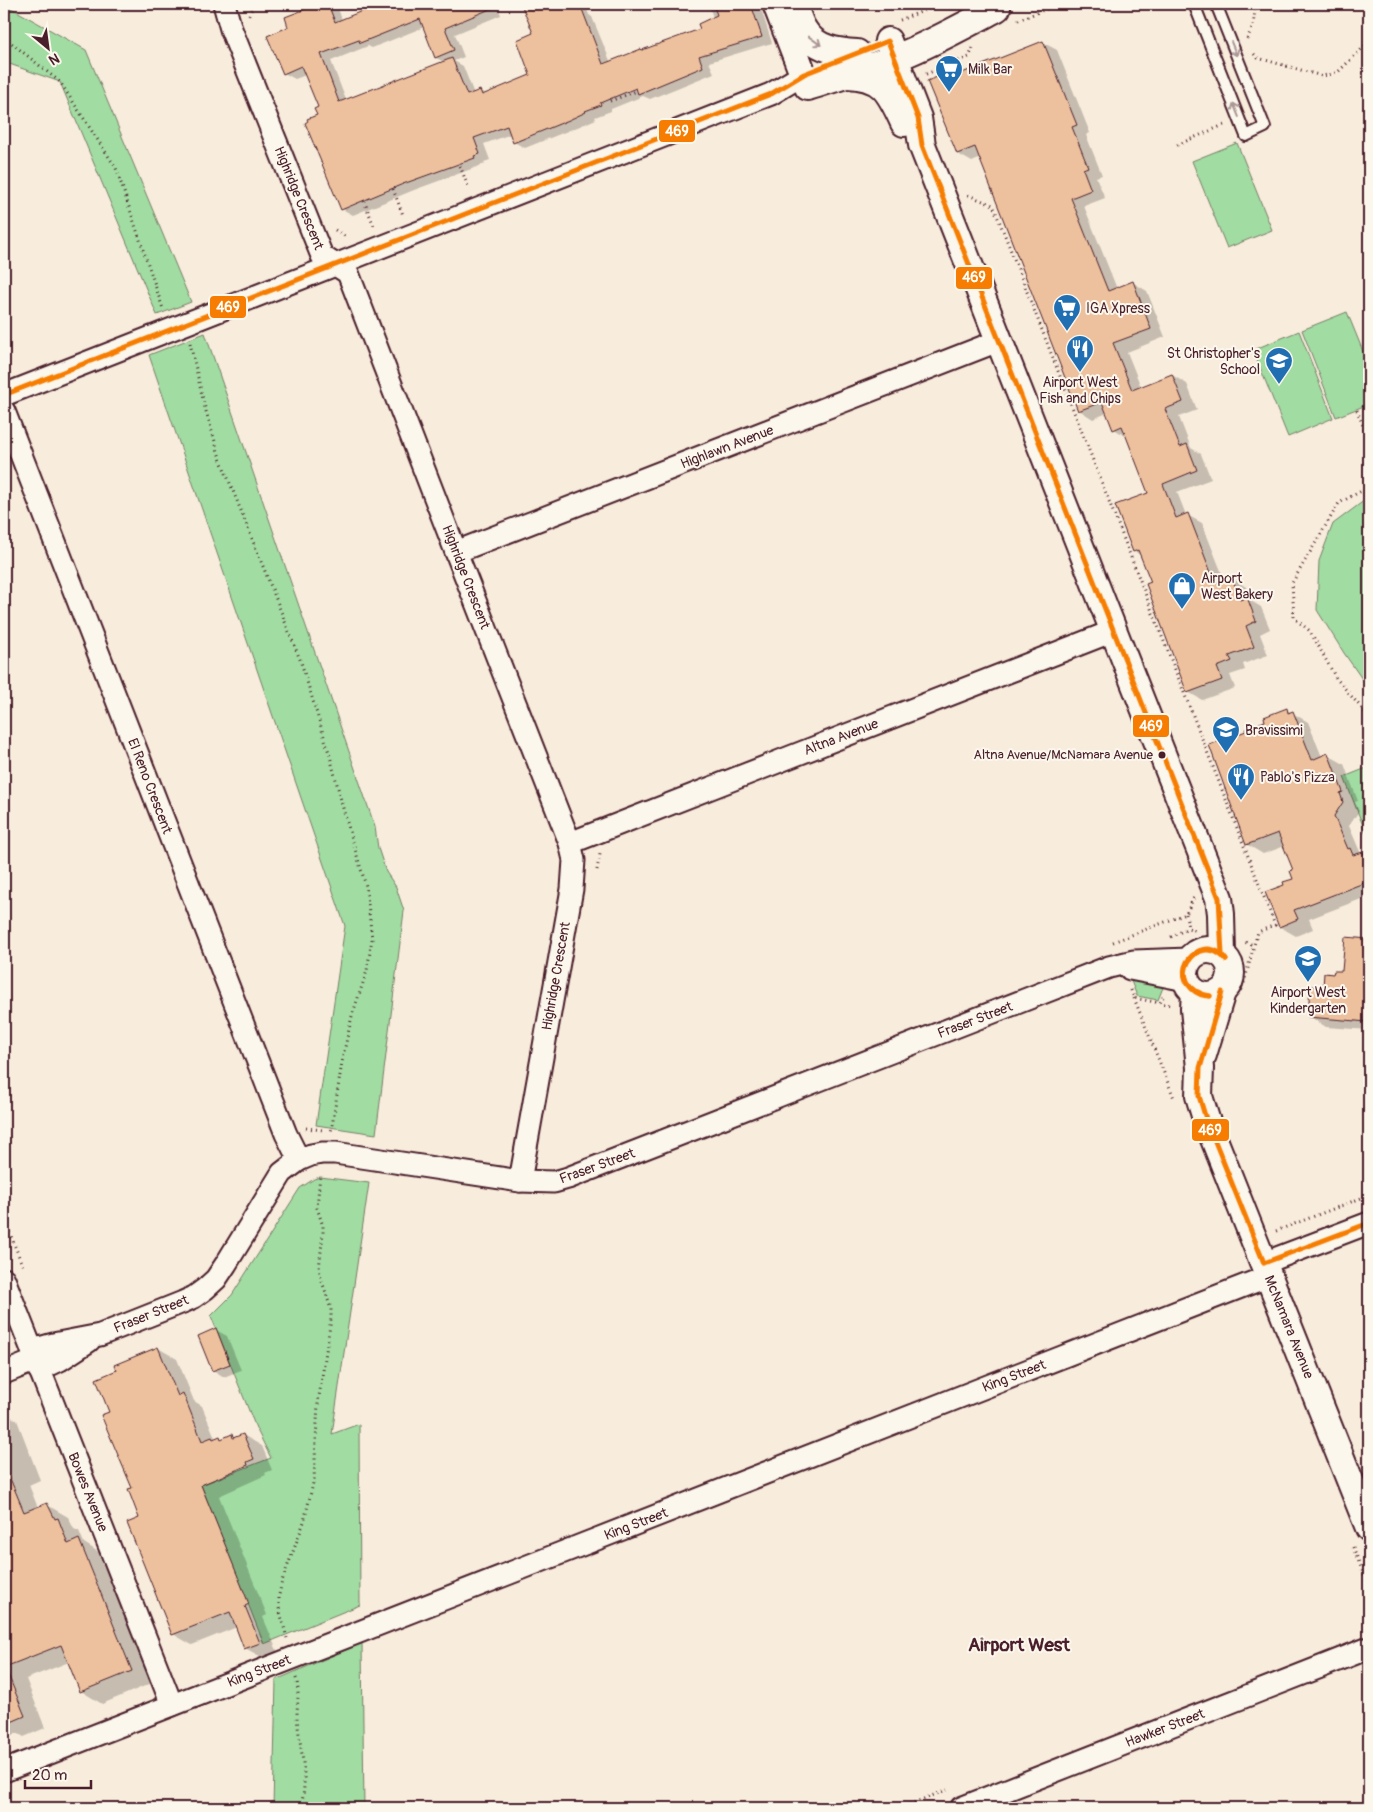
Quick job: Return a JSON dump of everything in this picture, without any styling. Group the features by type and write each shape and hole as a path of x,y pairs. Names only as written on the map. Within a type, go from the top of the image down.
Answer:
{"street":[{"name":"Highridge Crescent","path":"224,4 231,29 322,256 348,273 570,843 574,860 572,889 520,1181"},
{"path":"776,4 806,81"},
{"name":"McNamara Avenue","path":"793,4 804,30 819,44 842,52 852,64 882,84 892,96 908,132 922,145"},
{"path":"4,395 770,94 891,49 921,29 1002,6"},
{"name":"McNamara Avenue","path":"891,49 918,118 922,145 1113,631 1201,886 1219,898 1202,958 1194,1009 1200,1068 1199,1096 1206,1119 1369,1528"},
{"name":"Highlawn Avenue","path":"456,552 998,341"},
{"name":"El Reno Crescent","path":"4,411 286,1134 299,1160"},
{"name":"Altna Avenue","path":"570,843 1113,631"},
{"path":"1202,958 1203,996 1222,992"},
{"name":"McNamara Avenue","path":"1200,1068 1222,992 1231,980 1232,973 1231,965 1202,958"},
{"name":"Fraser Street","path":"4,1372 36,1360 53,1344 100,1334 194,1298 216,1278 226,1264 282,1174 299,1160 322,1152 520,1181 554,1182 1110,967 1202,958"},
{"name":"King Street","path":"4,1771 293,1658 1266,1270 1369,1223"},
{"name":"Bowes Avenue","path":"4,1279 172,1705"},
{"name":"Hawker Street","path":"961,1808 1369,1648"}],"lane":[{"path":"1194,4 1246,136 1266,127 1216,4"}],"path":[{"path":"1244,46 1253,26 1256,4"},
{"path":"4,36 60,82 116,168 169,330 188,337 212,433 251,540 290,631 301,662 330,756 366,886 372,939 367,971 352,1016 343,1056 332,1131 322,1152 317,1203 323,1226 319,1269 331,1308 331,1318 318,1403 313,1486 304,1522 282,1582 279,1596 279,1608 293,1658 298,1685 298,1722 304,1782 300,1808"},
{"path":"1251,52 1258,58 1322,76 1338,72 1369,42"},
{"path":"610,101 637,91"},
{"path":"1177,145 1219,128 1227,123 1229,118"},
{"path":"460,166 468,189"},
{"path":"965,186 969,196 993,205 1274,925 1258,932 1254,945 1202,958 1188,928 1186,914 1201,886"},
{"path":"393,189 403,215"},
{"path":"364,201 374,226"},
{"path":"4,364 7,368"},
{"path":"1357,410 1369,442"},
{"path":"1369,487 1339,503 1292,583 1294,618 1310,631 1336,678 1369,717"},
{"path":"591,835 600,854 596,873"},
{"path":"1111,943 1186,914"},
{"path":"286,1134 299,1126 332,1131"},
{"path":"1272,1222 1276,1232 1369,1195"},
{"path":"279,1640 287,1637"}],"green space":[{"path":"4,4 86,50 191,302 157,315 60,82 4,62"},
{"path":"1237,143 1272,230 1227,248 1192,161"},
{"path":"1347,312 1369,366 1369,404 1336,417 1302,330"},
{"path":"1299,331 1333,418 1288,437 1253,350"},
{"path":"205,333 375,827 378,848 386,872 396,887 404,911 376,1134 316,1125 345,926 149,355"},
{"path":"1369,497 1369,689 1317,610 1319,561 1333,524"},
{"path":"1369,767 1369,841 1344,777"},
{"path":"1129,976 1164,985 1158,1000 1137,996"},
{"path":"320,1177 369,1183 332,1434 359,1424 360,1605 264,1644 201,1485 271,1458 256,1428 211,1316 232,1295 300,1188"},
{"path":"362,1643 364,1808 273,1808 276,1680"}],"building":[{"path":"319,4 328,4 335,22 367,9 365,4 502,4 445,28 454,50 435,58 420,19 360,43 359,40 321,54 339,102 452,58 467,95 480,90 482,95 530,75 517,40 533,33 521,4 580,4 603,64 700,29 698,24 717,15 713,4 751,4 762,37 699,56 703,67 638,94 636,88 600,103 601,105 569,120 513,143 507,126 474,138 480,154 474,156 475,158 403,184 341,210 305,123 308,121 307,119 317,115 314,109 318,107 301,66 283,74 267,36 288,27 285,17"},
{"path":"1043,41 1077,125 1072,127 1088,167 1083,169 1091,190 1071,198 1108,291 1133,281 1151,329 1113,343 1132,390 1172,374 1183,402 1165,409 1180,447 1187,444 1197,470 1163,484 1176,518 1188,513 1215,583 1232,577 1240,600 1247,597 1256,621 1246,626 1254,647 1229,656 1232,661 1217,667 1222,680 1187,693 1146,584 1151,582 1138,550 1133,552 1115,505 1148,493 1122,426 1113,430 1102,402 1078,411 975,147 957,154 927,81 955,70 957,75"},
{"path":"1287,708 1288,713 1293,711 1312,760 1328,753 1343,792 1340,793 1343,802 1334,816 1348,849 1350,848 1353,855 1363,852 1369,868 1369,881 1294,910 1298,919 1279,927 1265,892 1284,885 1283,882 1293,879 1290,871 1293,870 1278,833 1246,845 1209,745 1246,731 1245,729 1265,721 1264,717"},
{"path":"1345,937 1369,939 1368,1022 1308,1017 1310,986 1323,987 1324,973 1333,974 1334,971 1342,971"},
{"path":"216,1328 230,1364 212,1371 198,1336"},
{"path":"158,1347 178,1396 183,1393 202,1441 220,1436 221,1439 232,1434 233,1438 243,1434 254,1459 247,1462 248,1465 201,1485 249,1604 245,1606 260,1643 244,1649 230,1612 172,1635 127,1523 139,1518 128,1489 132,1488 101,1415 109,1412 96,1379 117,1370 114,1365"},
{"path":"4,1464 24,1512 47,1503 55,1519 58,1518 68,1544 79,1539 132,1671 80,1692 61,1645 5,1667 25,1716 4,1725"}],"transit line":[{"name":"469","path":"4,395 771,94 804,74 888,41 918,118 922,145 1219,898 1222,954"},
{"name":"469","path":"1210,996 1203,995 1192,989 1186,980 1184,971 1187,962 1192,955 1200,950 1209,949 1218,952 1226,960"},
{"name":"469","path":"1210,996 1195,990 1187,982 1185,972 1188,962 1195,954 1204,950 1215,952 1226,960"},
{"name":"469","path":"1222,992 1200,1068 1199,1096 1206,1119 1264,1263"},
{"name":"469","path":"1264,1263 1369,1223"}],"place":[{"name":"Milk Bar","path":"949,93"},
{"name":"IGA Xpress","path":"1067,332"},
{"name":"Airport West Fish and Chips","path":"1080,373"},
{"name":"St Christopher's School","path":"1279,385"},
{"name":"Airport West Bakery","path":"1182,610"},
{"name":"Bravissimi","path":"1226,754"},
{"name":"Altna Avenue/McNamara Avenue","path":"1162,755"},
{"name":"Pablo's Pizza","path":"1241,801"},
{"name":"Airport West Kindergarten","path":"1308,983"}],"district":[{"name":"Airport West","path":"1019,1645"}]}
